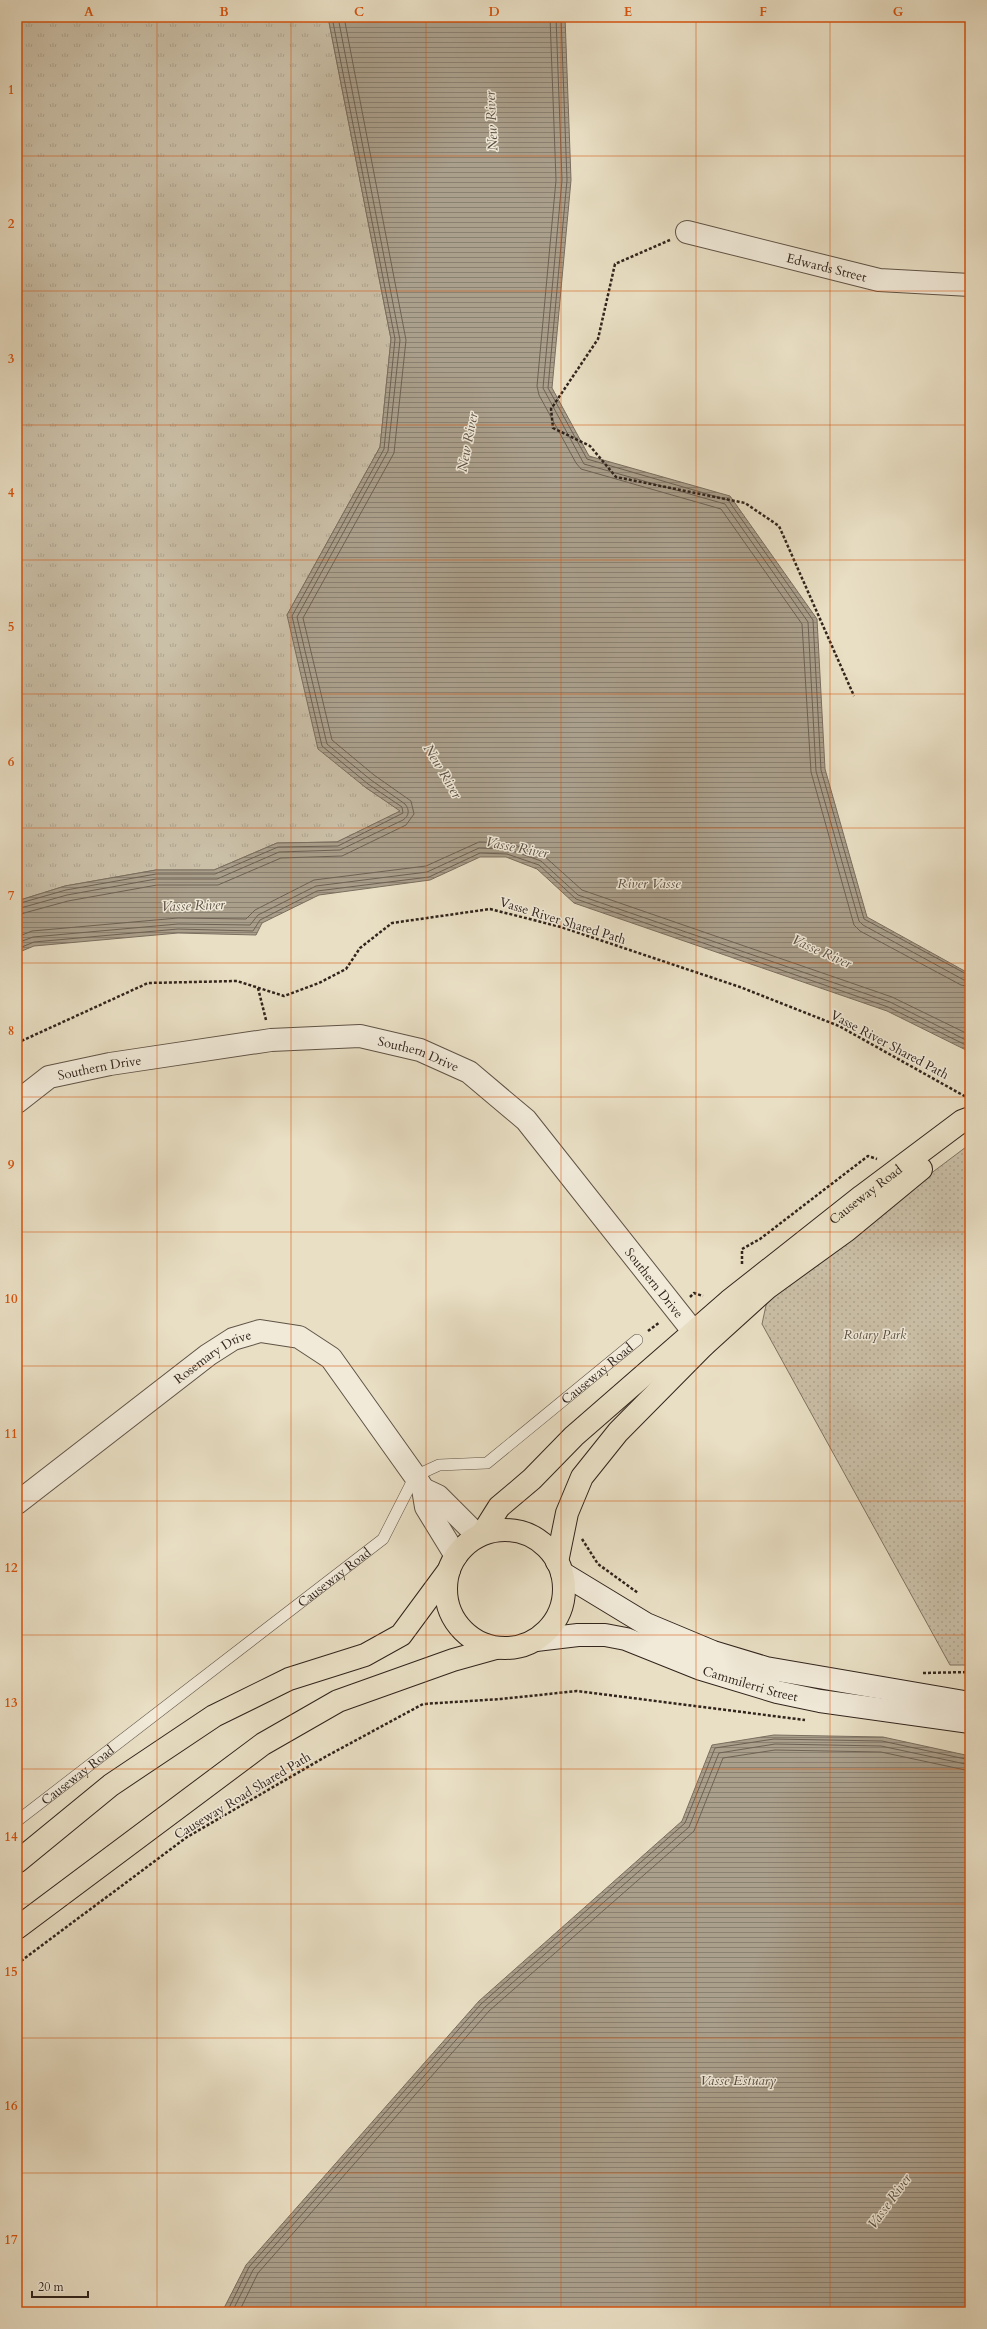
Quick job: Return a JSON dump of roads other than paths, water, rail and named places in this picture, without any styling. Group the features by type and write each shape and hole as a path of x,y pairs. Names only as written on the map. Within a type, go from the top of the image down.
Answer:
{"main road":[{"name":"Causeway Road","path":"559,1567 567,1513 582,1476 699,1338 746,1287 862,1196 962,1121 970,1118"},
{"name":"Causeway Road","path":"480,1535 499,1507 532,1479 574,1436 699,1338 847,1230 970,1127"},
{"path":"17,1862 111,1785 214,1716 289,1679 365,1655 401,1635 466,1545 480,1535 499,1530 522,1533 533,1537 547,1548 559,1567 564,1588 562,1603 556,1618 548,1630 536,1640 510,1648 496,1648 453,1660 338,1701 263,1744 17,1928"},
{"path":"453,1563 446,1587 448,1604 454,1620 465,1634 480,1643 496,1648"}],"street":[{"name":"Edwards Street","path":"686,232 879,280 970,285"},
{"name":"Southern Drive","path":"17,1102 49,1077 110,1064 270,1040 360,1036 420,1050 469,1072 526,1120 699,1338"},
{"name":"Rosemary Drive","path":"17,1503 208,1355 233,1339 260,1332 300,1337 331,1358 419,1483 426,1507 453,1563"},
{"name":"Rosemary Drive","path":"419,1483 438,1496 480,1535"},
{"name":"Cammilerri Street","path":"559,1567 646,1624 713,1652 766,1668 970,1703"},
{"name":"Cammilerri Street","path":"536,1640 578,1635 605,1635 626,1639 701,1669 777,1692 820,1701 970,1722"}],"lane":[{"name":"Causeway Road","path":"17,1821 383,1539 419,1483 439,1465 487,1463 637,1340"}],"water":[{"path":"328,17 565,17 571,180 552,388 589,456 730,496 817,619 825,769 867,917 970,974 970,1052 887,1011 574,903 537,869 506,857 480,857 430,880 319,895 262,923 256,935 178,933 34,946 17,953 17,901 65,886 156,870 214,870 277,843 337,842 400,811 365,787 318,749 287,615 380,447 391,339"},
{"name":"Vasse Estuary","path":"774,1735 883,1737 970,1756 970,2312 222,2312 246,2265 479,2001 682,1821 712,1745"}],"water label":[{"name":"New River","path":"491,121"},
{"name":"New River","path":"467,442"},
{"name":"New River","path":"443,771"},
{"name":"Vasse River","path":"517,847"},
{"name":"River Vasse","path":"649,883"},
{"name":"Vasse River","path":"193,905"},
{"name":"Vasse River","path":"822,951"},
{"name":"Vasse River","path":"889,2201"}],"park label":[{"name":"Rotary Park","path":"875,1334"}]}
